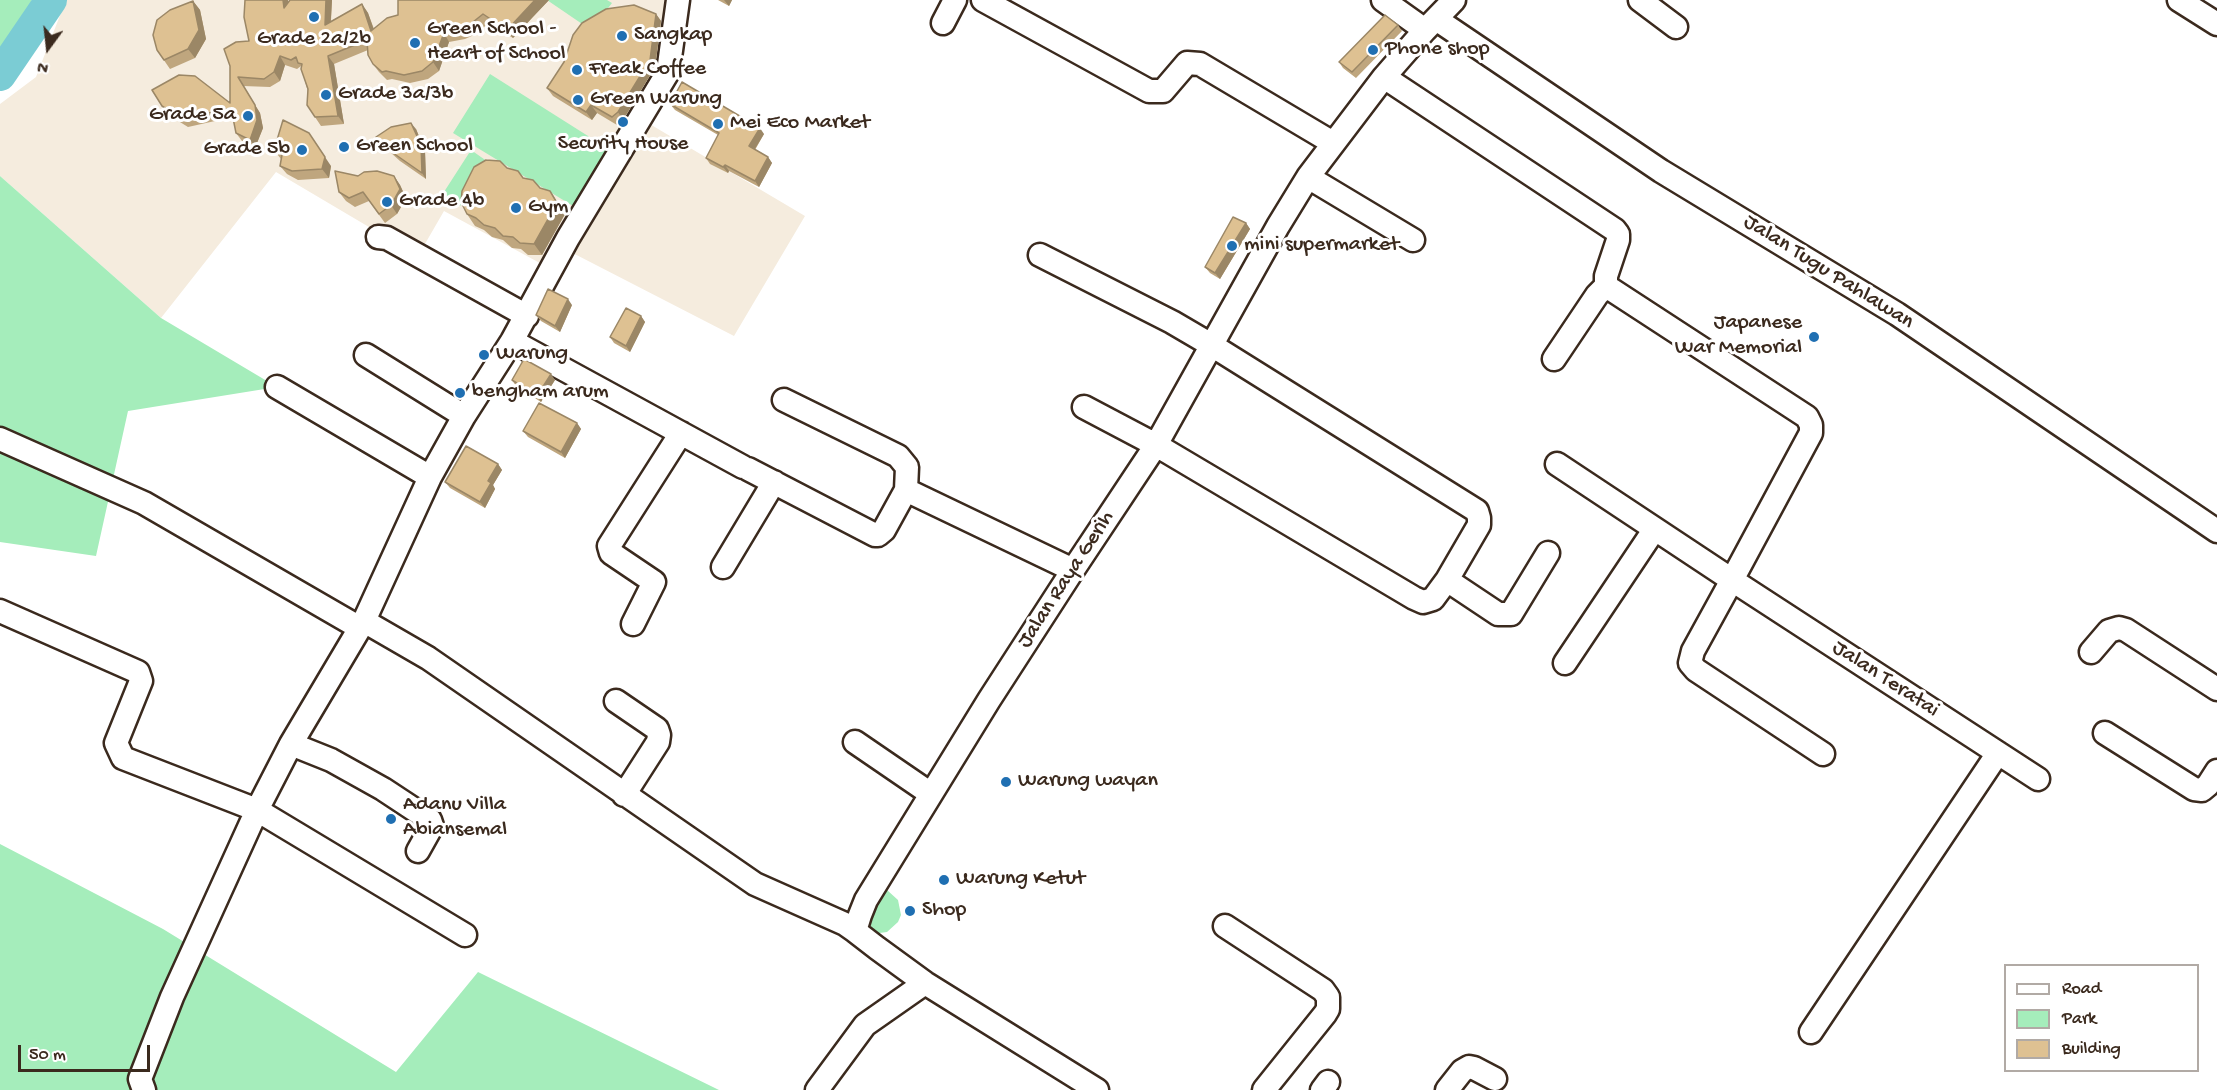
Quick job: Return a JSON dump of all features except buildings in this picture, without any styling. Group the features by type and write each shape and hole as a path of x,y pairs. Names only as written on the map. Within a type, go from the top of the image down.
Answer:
{"street":[{"path":"144,1090 140,1079 172,997 257,810 291,744 362,624 430,477 464,416 512,341 568,238 668,72 678,0"},
{"path":"943,23 954,0"},
{"path":"983,0 1149,91 1163,91 1187,63 1200,64 1333,143"},
{"name":"Jalan Tugu Pahlawan","path":"1383,0 1430,24 1661,171 1897,314 2217,531"},
{"name":"Jalan Raya Gerih","path":"855,931 866,900 931,794 1073,570 1156,445 1278,226 1308,177 1384,76 1430,24 1455,0"},
{"path":"1640,0 1676,27"},
{"path":"2180,0 2214,15"},
{"path":"1384,76 1618,234 1606,276 1606,286 1597,295 1554,359"},
{"path":"1308,177 1413,240"},
{"path":"378,237 387,238 526,316"},
{"path":"1040,255 1172,322 1213,346 1477,511 1479,525 1447,580 1433,599 1423,602 1156,445 1083,407"},
{"path":"1606,286 1807,417 1811,425 1811,433 1693,651 1690,663 1696,670 1823,754"},
{"path":"512,341 746,468 871,534 878,535 884,530 906,490 907,468 898,456 784,400"},
{"path":"366,355 464,416"},
{"path":"277,387 430,477"},
{"path":"633,624 654,582 611,553 609,546 681,433"},
{"path":"0,439 144,503 428,658 755,884 844,924 925,983 1097,1090"},
{"name":"Jalan Teratai","path":"1557,464 1654,530 2038,779"},
{"path":"723,567 774,482"},
{"path":"906,490 1073,570"},
{"path":"1565,663 1654,530"},
{"path":"1447,580 1498,614 1511,614 1548,553"},
{"path":"0,611 138,672 141,681 116,743 123,758 257,810 465,935"},
{"path":"2091,652 2109,631 2119,628 2126,630 2217,689"},
{"path":"616,701 657,729 659,735 658,742 624,795"},
{"path":"2105,733 2194,789 2202,790 2217,771"},
{"path":"855,742 931,794"},
{"path":"291,744 341,766 383,789 430,820 432,825 418,851"},
{"path":"1811,1032 1998,753"},
{"path":"1225,926 1323,990 1328,996 1328,1009 1325,1014 1264,1090"},
{"path":"817,1090 865,1025 925,983"},
{"path":"1447,1090 1462,1071 1469,1067 1495,1079"}],"shaded area":[{"name":"Green School","path":"66,0 686,0 648,123 805,216 734,336 561,247 549,268 444,211 418,256 276,172 161,318 0,176 0,104 36,77"}],"green space":[{"path":"0,0 32,0 0,58"},
{"path":"547,0 607,0 612,3 591,30"},
{"path":"490,74 607,148 573,206 453,133"},
{"path":"471,150 491,164 460,206 442,195"},
{"path":"0,176 161,318 277,387 128,411 96,556 0,542"},
{"path":"0,844 163,929 396,1072 478,972 719,1090 0,1090"},
{"path":"879,888 887,890 898,900 901,915 898,922 887,932 872,934 865,930"}],"waterway":[{"path":"0,75 51,0"}],"place":[{"name":"Grade 2a/2b","path":"314,17"},
{"name":"Sangkap","path":"622,36"},
{"name":"Green School - Heart of School","path":"415,43"},
{"name":"Phone shop","path":"1373,50"},
{"name":"Freak Coffee","path":"577,70"},
{"name":"Grade 3a/3b","path":"326,95"},
{"name":"Green Warung","path":"578,100"},
{"name":"Grade 5a","path":"248,116"},
{"name":"Security House","path":"623,122"},
{"name":"Mei Eco Market","path":"718,124"},
{"name":"Green School","path":"344,147"},
{"name":"Grade 5b","path":"302,150"},
{"name":"Grade 4b","path":"387,202"},
{"name":"Gym","path":"516,208"},
{"name":"mini supermarket","path":"1232,246"},
{"name":"Japanese War Memorial","path":"1814,337"},
{"name":"Warung","path":"484,355"},
{"name":"bengham arum","path":"460,393"},
{"name":"Warung wayan","path":"1006,782"},
{"name":"Adanu Villa Abiansemal","path":"391,819"},
{"name":"Warung Ketut","path":"944,880"},
{"name":"Shop","path":"910,911"}]}
